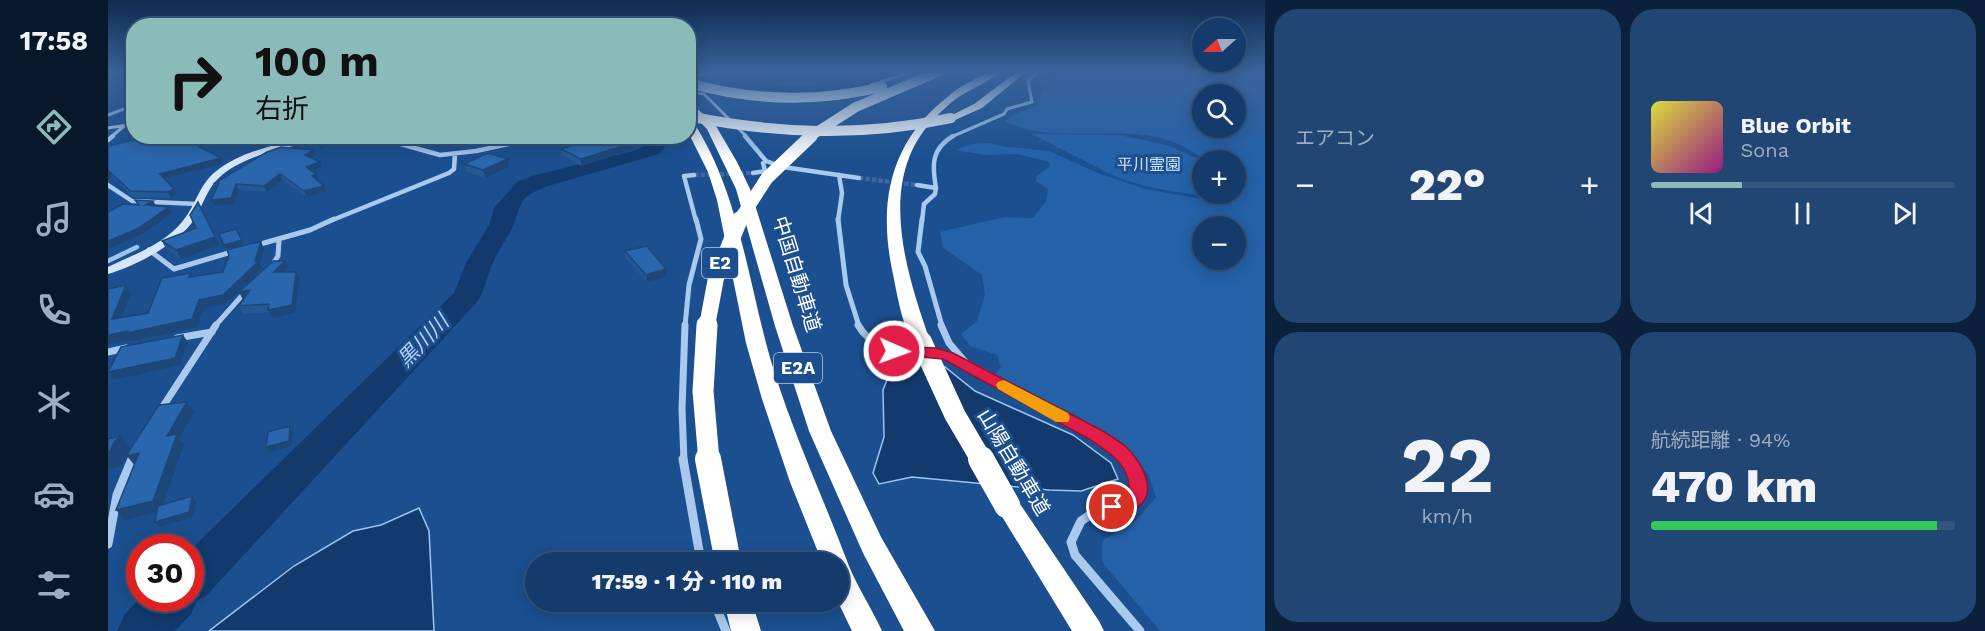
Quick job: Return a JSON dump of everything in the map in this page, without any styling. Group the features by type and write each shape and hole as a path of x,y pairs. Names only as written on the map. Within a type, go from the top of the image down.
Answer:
{"highway":[{"name":"中国自動車道","path":"697,100 731,162 742,189 784,326 820,431 872,545 920,631"},
{"name":"E2","path":"726,552 706,444 702,386 709,304 727,243 752,198 774,170 798,146 843,114 869,100"},
{"name":"山陽自動車道","path":"946,100 916,133 899,169 895,188 894,241 905,295 921,341 955,415 1007,505 1089,631"},
{"path":"696,117 769,129 834,132 889,129 951,118 985,100"},
{"name":"E2A","path":"696,134 703,144 719,184 756,344 779,420 803,490 831,552"},
{"path":"849,594 867,631"},
{"path":"741,612 746,631"}],"street":[{"path":"700,100 735,123 759,156 766,161 783,167 859,177"},
{"path":"971,367 957,354 941,327 925,266 918,252 924,204 935,194 936,188 932,164 939,147 949,136 996,118 1004,114 1008,108 1027,106 1032,100"},
{"path":"108,128 124,126"},
{"path":"108,140 124,126"},
{"path":"108,271 149,250 184,226 211,180 233,165 294,144"},
{"path":"398,144 425,152 455,154 506,144"},
{"path":"251,247 310,230 349,212 449,174 454,169 455,154"},
{"path":"753,173 765,171 763,163 766,161"},
{"path":"694,175 684,176 701,239 689,285 683,346 682,409 683,458 699,552"},
{"path":"839,175 842,187 838,224 840,253 852,315 865,336 884,348 894,351 936,353 971,367 1095,435 1118,450 1132,465 1139,482 1138,494 1128,504 1096,511 1081,521 1071,542 1075,555 1140,631"},
{"path":"108,185 132,201 197,204"},
{"path":"916,185 936,188"},
{"path":"266,272 278,256 279,240"},
{"path":"149,250 174,269 241,249"},
{"path":"154,420 212,332 237,299 252,285"},
{"path":"166,341 212,332"},
{"path":"108,352 131,347"},
{"path":"108,543 117,495 138,446"},
{"path":"717,612 726,631"}],"green space":[{"path":"1040,100 1192,100 1192,138 1246,138 1246,100 1265,100 1265,631 1160,631 1102,562 1102,541 1135,521 1156,497 1148,474 1119,443 1079,417 995,374 1001,368 997,355 970,346 961,334 977,321 985,294 982,275 943,248 940,232 1005,217 1033,218 1046,201 1048,189 1036,181 1037,176 1050,166 1049,162 1018,154 985,155 956,150 971,144 988,143 1049,151 1098,173 1145,189 1192,197 1192,204 1246,204 1246,150 1192,150 1192,152 1181,145 1156,137 1028,130 1005,121 1017,113 1040,105"},
{"name":"平川霊園","path":"1031,134 1119,135 1167,145 1192,156 1192,194 1150,187 1106,172"}],"shaded area":[{"path":"911,361 945,367 975,391 1073,435 1111,463 1118,479 1081,491 912,477 879,484 873,473 884,437 883,390 891,370"},
{"path":"419,508 429,531 434,631 209,631 294,566 353,531 381,525"}],"building":[{"path":"126,142 126,144 194,144 221,158 160,174 174,189 168,192 130,191 108,172 108,146"},
{"path":"575,144 629,144 581,159 561,149"},
{"path":"281,147 314,150 305,155 320,162 306,167 317,174 312,176 324,186 304,191 280,174 264,186 236,184 231,198 211,200 219,183 215,183 267,152"},
{"path":"488,153 508,159 483,170 464,164"},
{"path":"135,200 153,201 145,205 169,207 137,229 108,241 108,212 123,204 139,205"},
{"path":"198,202 215,237 176,250 162,241 196,228 190,215"},
{"path":"236,229 242,240 224,245 219,234"},
{"path":"261,241 255,261 259,261 223,295 199,300 192,319 108,335 108,289 126,285 112,319 148,313 162,278 191,273 189,277 223,272 229,255 227,250"},
{"path":"647,246 666,269 646,275 625,251"},
{"path":"273,261 285,261 274,272 296,272 292,305 268,310 269,304 239,306 250,290 239,292"},
{"path":"183,335 175,358 108,372 121,347"},
{"path":"187,402 167,436 177,434 153,501 116,510 139,453 127,456 129,451 159,405"},
{"path":"290,426 289,441 266,447 268,432"},
{"path":"121,436 114,442 108,452 108,439"},
{"path":"192,496 189,512 155,522 158,506"}],"waterway":[{"path":"108,115 126,108"},
{"name":"黒川川","path":"204,567 467,296 479,263 501,225 506,208 515,196 525,187 540,181 640,155 652,150 657,144"},
{"path":"108,261 137,247"},
{"name":"黒川川","path":"142,631 160,612"}],"tunnel":[{"path":"694,175 753,173"},
{"path":"859,178 917,185"}],"slow traffic":[{"path":"1004,385 1062,418"}],"route":[{"path":"894,351 936,353 948,356 1095,435 1118,450 1132,465 1139,482 1138,494 1128,504 1112,507"}]}
